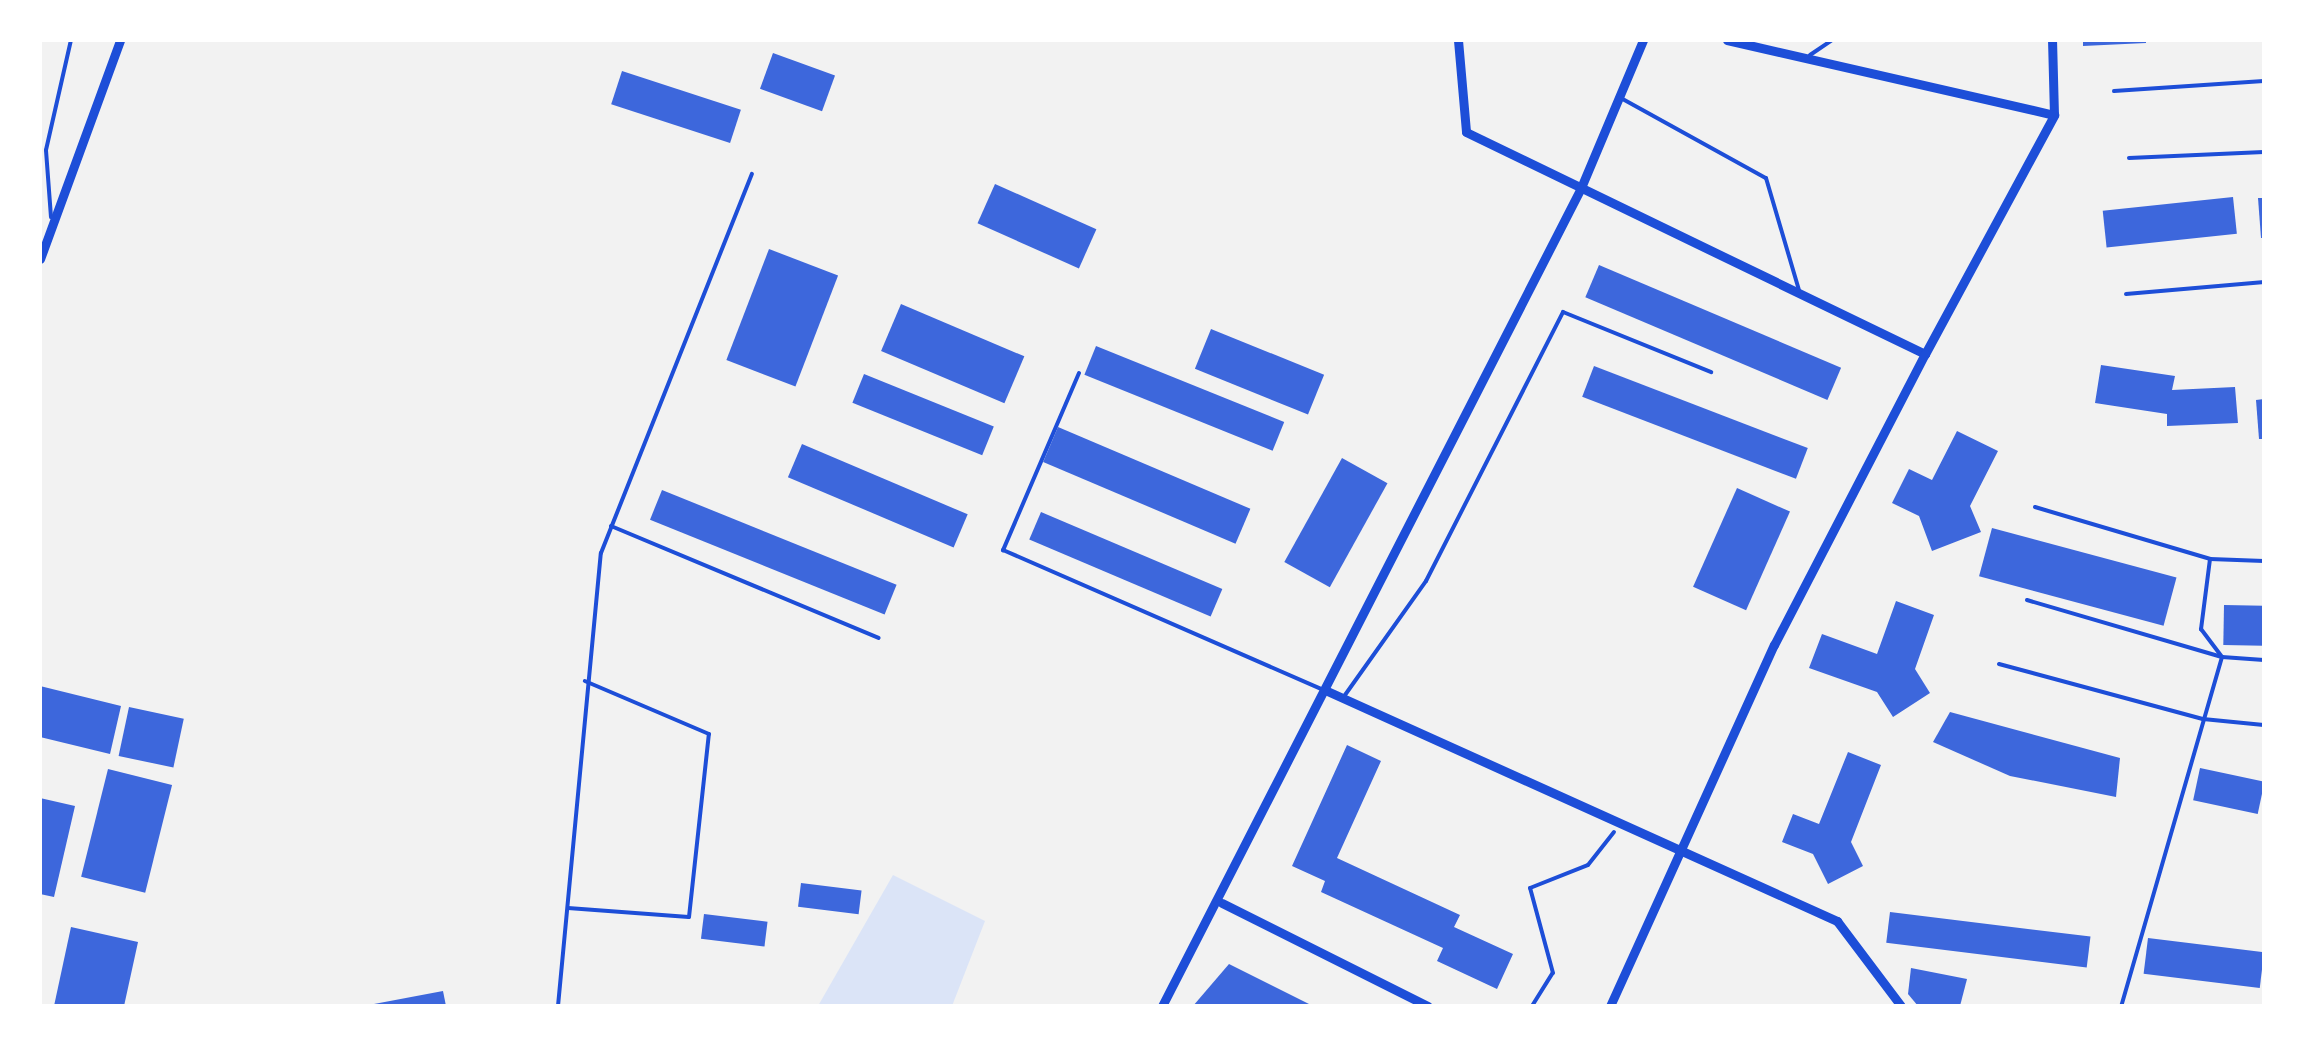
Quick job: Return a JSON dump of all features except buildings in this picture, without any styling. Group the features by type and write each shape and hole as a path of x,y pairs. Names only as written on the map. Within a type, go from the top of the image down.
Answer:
{"street":[{"path":"40,259 52,222 93,133 120,40"},
{"path":"1458,40 1466,132 1925,354"},
{"path":"1162,1006 1222,903 1325,690 1580,190 1643,40"},
{"path":"1728,40 2054,115"},
{"path":"1610,1006 1774,644 2054,115 2052,40"},
{"path":"1325,690 1680,855 1837,921 1901,1006"},
{"path":"1222,903 1428,1006"}],"lane":[{"path":"52,222 46,150 71,40"},
{"path":"1806,58 1832,40"},
{"path":"2114,90 2264,81"},
{"path":"1619,97 1766,178 1800,295"},
{"path":"2128,158 2264,152"},
{"path":"558,1006 585,681 611,526 752,174"},
{"path":"2126,294 2264,282"},
{"path":"1343,699 1426,581 1563,312 1711,372"},
{"path":"1079,372 1003,550 1325,690"},
{"path":"2034,506 2210,559 2264,561"},
{"path":"611,526 879,638"},
{"path":"2210,559 2201,629 2222,657"},
{"path":"2027,600 2222,657 2264,660"},
{"path":"2121,1006 2222,657"},
{"path":"1999,664 2203,719 2264,725"},
{"path":"566,908 689,917 709,734 585,681"}],"path":[{"path":"1532,1006 1554,973 1530,888 1588,864 1619,824"}],"shaded area":[{"path":"893,875 985,921 952,1006 818,1006"}]}
